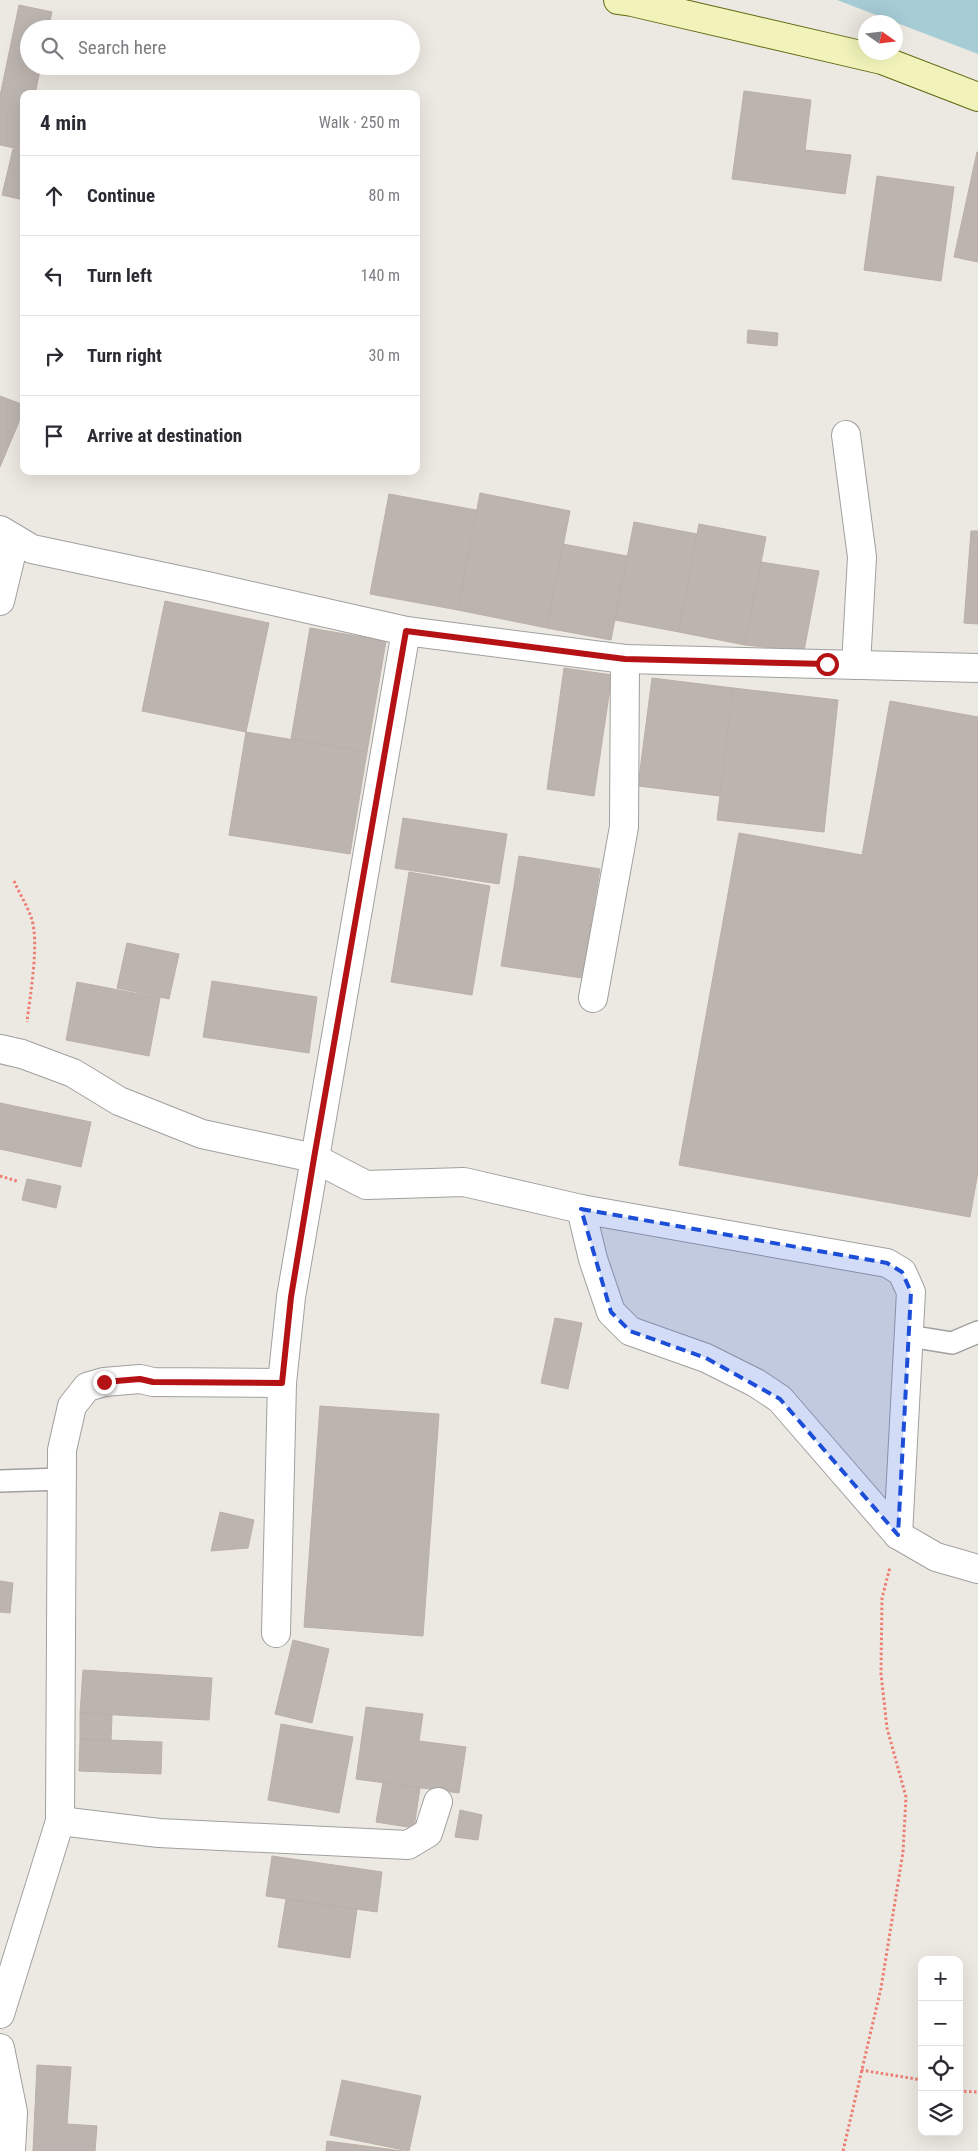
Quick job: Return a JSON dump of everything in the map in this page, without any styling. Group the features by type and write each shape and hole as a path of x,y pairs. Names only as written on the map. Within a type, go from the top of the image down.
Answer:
{"street":[{"path":"618,0 882,60 978,96"},
{"path":"846,435 862,557 856,665"},
{"path":"0,602 7,534 32,549 406,631 625,659 978,668"},
{"path":"276,1634 282,1383 291,1297 406,631"},
{"path":"593,998 624,827 625,659"},
{"path":"11,1052 73,1073 119,1100 202,1134 314,1158 366,1184 464,1182 581,1209 886,1263 902,1272 911,1292 898,1535"},
{"path":"581,1209 594,1259 612,1312 630,1331 706,1358 756,1383 780,1399 898,1535 936,1557 978,1569"},
{"path":"0,2014 60,1821 62,1450 72,1406 87,1387 104,1382 140,1379 153,1382 282,1383"},
{"path":"60,1821 159,1832 408,1845 428,1833 438,1802"},
{"path":"0,2050 13,2112 11,2151"}],"lane":[{"path":"909,1336 952,1343 978,1332"},
{"path":"0,1481 62,1479"}],"path":[{"path":"11,1052 33,966 31,918 14,882"},
{"path":"0,1176 17,1181"},
{"path":"843,2151 881,1988 903,1852 906,1797 887,1728 881,1674 882,1598 898,1535"},
{"path":"861,2070 918,2079"},
{"path":"963,2091 978,2092"}],"highlighted area":[{"path":"581,1209 887,1263 902,1272 911,1292 898,1535 780,1399 706,1358 630,1331 611,1312"}],"water":[{"path":"837,0 978,0 978,54 903,25 903,15 876,15"}],"building":[{"path":"19,5 52,12 50,20 20,20 20,75 39,75 36,90 20,90 20,149 0,145 0,96"},
{"path":"744,91 811,100 805,150 851,155 845,194 732,179"},
{"path":"13,149 20,150 20,199 2,195"},
{"path":"978,152 978,262 954,257"},
{"path":"877,176 954,187 941,281 864,270"},
{"path":"748,330 778,333 777,346 747,343"},
{"path":"0,396 20,404 20,420 0,467"},
{"path":"480,493 570,511 547,628 458,610"},
{"path":"389,494 476,510 458,610 370,594"},
{"path":"634,522 697,534 679,632 615,620"},
{"path":"699,524 766,537 745,645 679,632"},
{"path":"971,531 978,531 978,624 964,623"},
{"path":"563,544 627,556 611,640 547,628"},
{"path":"761,562 819,571 804,651 745,645"},
{"path":"165,601 269,623 246,732 142,711"},
{"path":"310,628 386,641 367,752 291,739"},
{"path":"564,668 612,675 594,796 547,789"},
{"path":"652,678 733,688 720,796 638,786"},
{"path":"733,688 838,700 824,832 717,820"},
{"path":"890,701 978,717 978,1172 970,1217 679,1165 739,833 862,855"},
{"path":"246,732 367,752 350,854 229,835"},
{"path":"403,818 507,834 499,884 395,868"},
{"path":"519,856 600,869 582,978 501,966"},
{"path":"409,872 490,886 472,995 391,982"},
{"path":"127,943 179,954 169,999 117,988"},
{"path":"212,981 317,997 309,1053 203,1037"},
{"path":"77,982 160,998 149,1056 66,1040"},
{"path":"0,1103 91,1122 81,1167 0,1149"},
{"path":"27,1179 61,1186 56,1208 22,1200"},
{"path":"555,1318 582,1323 568,1389 541,1383"},
{"path":"320,1406 439,1414 423,1636 304,1627"},
{"path":"220,1512 254,1520 248,1548 211,1551"},
{"path":"0,1581 13,1583 10,1613 0,1612"},
{"path":"293,1640 329,1649 312,1723 275,1714"},
{"path":"83,1670 212,1678 209,1720 80,1713"},
{"path":"366,1707 423,1714 419,1741 466,1747 459,1793 356,1779"},
{"path":"80,1713 112,1715 111,1741 80,1739"},
{"path":"281,1724 353,1737 339,1813 268,1800"},
{"path":"80,1739 162,1742 161,1774 79,1771"},
{"path":"383,1782 420,1788 414,1828 376,1822"},
{"path":"460,1810 482,1815 478,1840 455,1837"},
{"path":"272,1856 382,1872 377,1912 266,1896"},
{"path":"286,1899 357,1909 350,1958 278,1947"},
{"path":"37,2065 71,2067 67,2124 97,2126 95,2151 33,2151"},
{"path":"342,2080 421,2096 409,2151 330,2135"},
{"path":"327,2141 403,2151 326,2151"}],"route":[{"path":"104,1382 140,1379 153,1382 282,1383 291,1297 406,631 625,659 827,664"}]}
